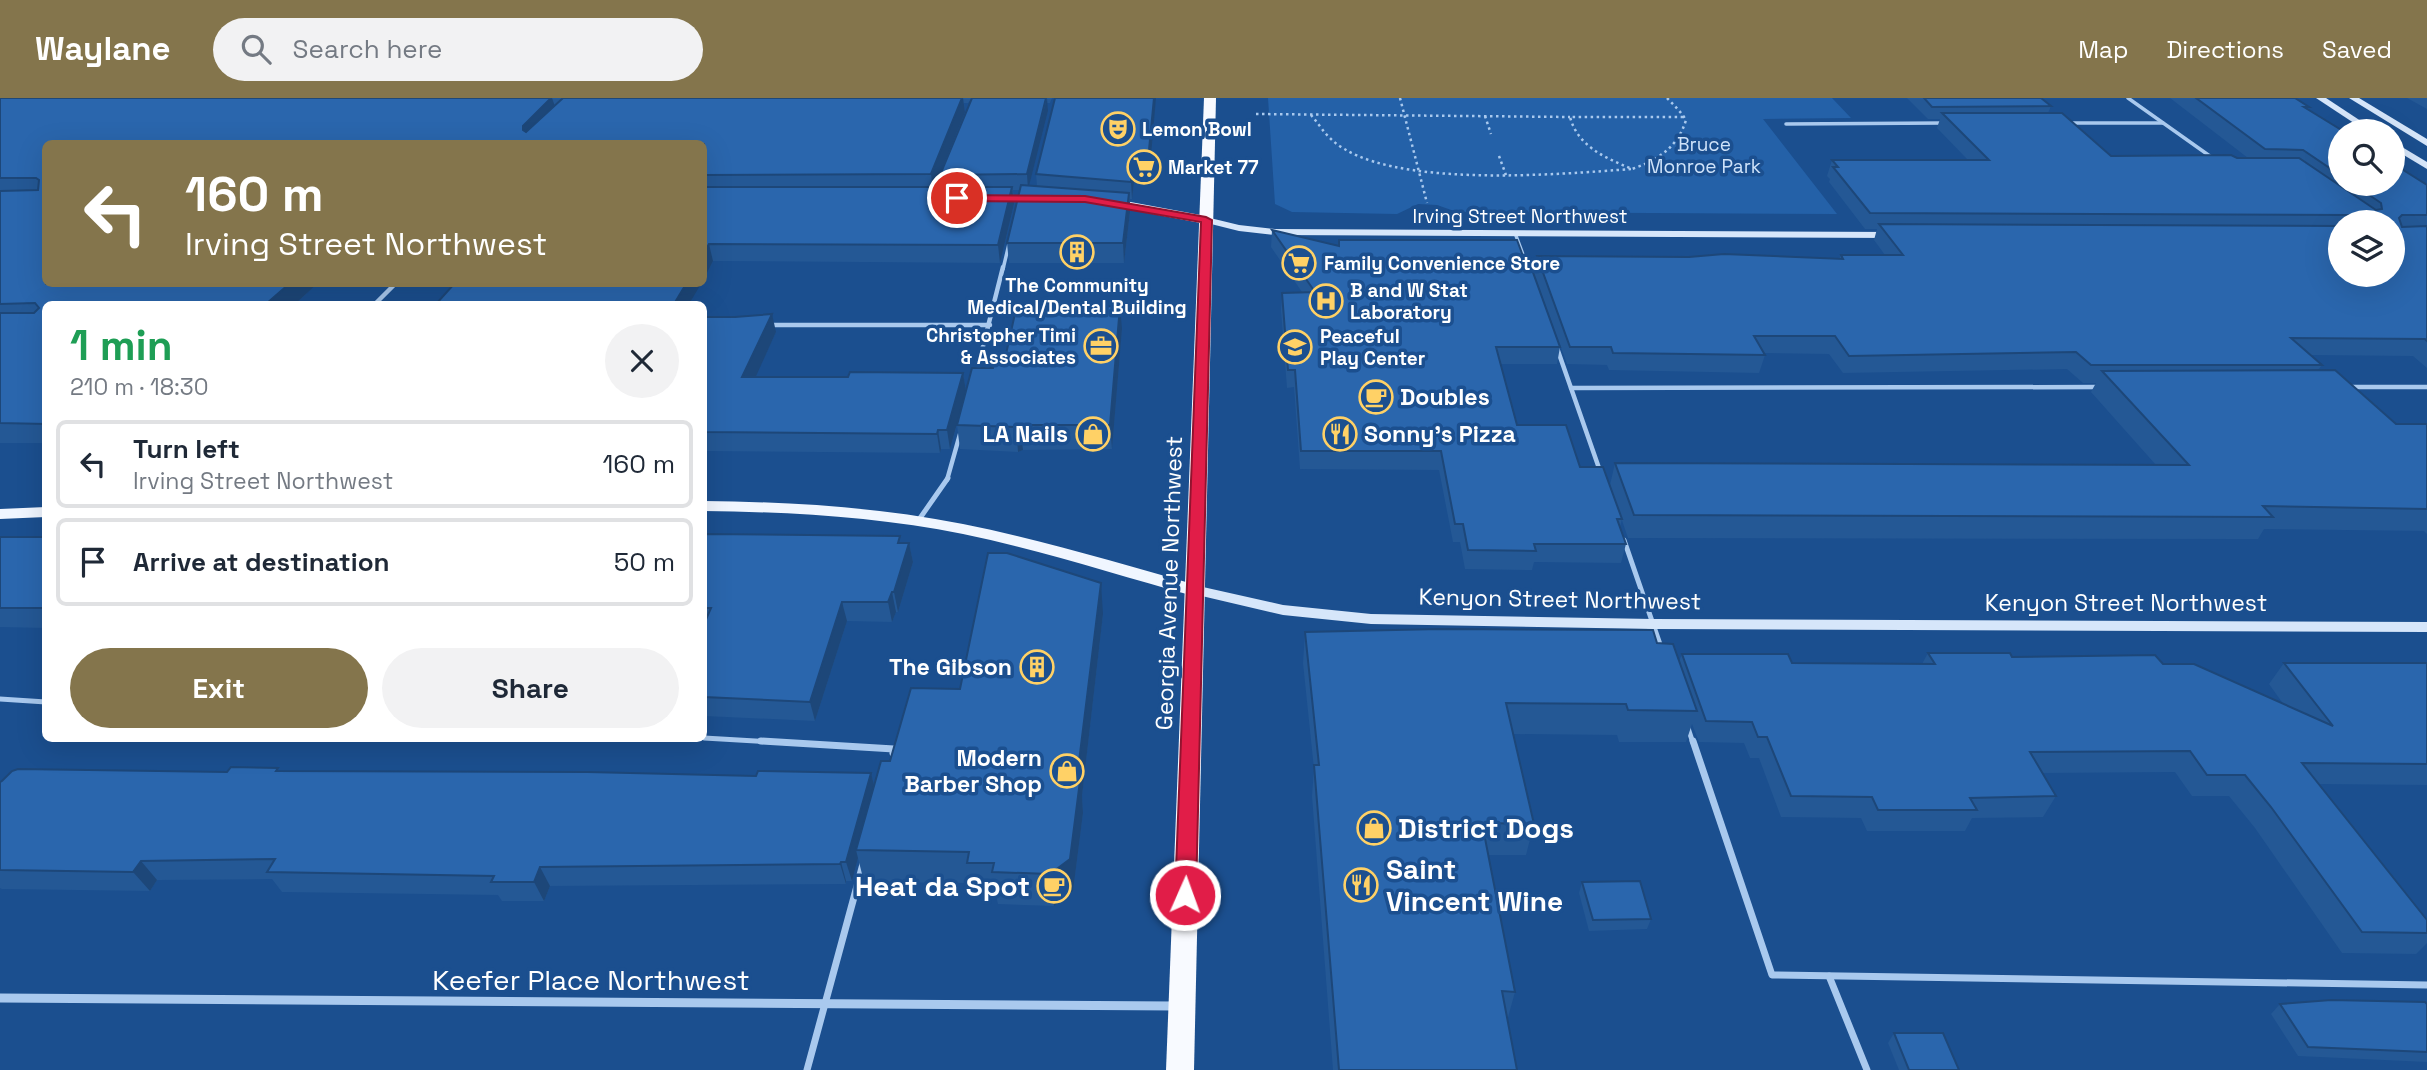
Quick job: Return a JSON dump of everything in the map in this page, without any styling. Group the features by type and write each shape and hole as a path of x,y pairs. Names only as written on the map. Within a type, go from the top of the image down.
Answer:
{"highway":[{"name":"Georgia Avenue Northwest","path":"1180,1070 1210,98"}],"main road":[{"path":"2320,98 2353,119"},
{"path":"2353,98 2427,144"},
{"path":"2405,152 2427,166"},
{"name":"Irving Street Northwest","path":"1095,200 1239,228 1275,232 1900,235"},
{"name":"Kenyon Street Northwest","path":"707,506 811,509 918,521 1014,541 1194,590 1283,610 1340,617 1653,624 2427,627"},
{"path":"0,514 42,512"}],"street":[{"name":"Keefer Place Northwest","path":"0,998 1182,1006"}],"lane":[{"path":"2128,98 2218,161"},
{"path":"1786,124 1954,123"},
{"path":"2065,123 2163,123"},
{"path":"1515,233 1527,265"},
{"path":"976,376 1010,241"},
{"path":"378,301 392,287"},
{"path":"758,325 990,325"},
{"path":"1554,341 1604,481"},
{"path":"1571,388 2110,387"},
{"path":"2344,387 2427,387"},
{"path":"918,521 948,478 962,427"},
{"path":"1621,531 1664,658"},
{"path":"0,699 42,702"},
{"path":"1682,711 1772,975 2427,985"},
{"path":"707,738 894,749 891,762"},
{"path":"807,1070 866,853"},
{"path":"1829,976 1867,1070"}],"path":[{"path":"1400,98 1428,209"},
{"path":"1311,115 1317,127 1340,145 1368,159 1419,171 1506,175 1632,169 1648,164 1679,142 1686,120 1667,98"},
{"path":"1256,114 1684,117"},
{"path":"1485,116 1491,134"},
{"path":"1570,117 1575,132 1592,149 1632,169"},
{"path":"1499,156 1506,175"}],"green space":[{"name":"Bruce Monroe Park","path":"1268,98 1832,98 1851,118 1763,119 1837,214 1457,212 1437,205 1418,204 1397,214 1292,212 1275,204"}],"building":[{"path":"0,98 551,98 523,126 526,132 563,98 962,98 931,174 707,175 707,140 42,140 42,287 286,287 269,301 42,301 42,424 0,423 0,313 34,313 39,308 35,303 0,304 0,191 38,190 39,180 0,178"},
{"path":"972,98 1046,98 1027,174 940,175"},
{"path":"1055,98 1154,98 1149,150 1134,157 1131,182 1036,174"},
{"path":"1924,98 2041,98 2051,106 1932,107"},
{"path":"2196,98 2295,98 2328,122 2328,167 2303,150 2265,149"},
{"path":"1942,113 2062,113 2111,156 2231,155 2237,158 2299,158 2328,178 2328,196 2355,196 2376,210 2328,210 2328,215 1870,213 1833,167 1838,167 1832,160 1989,160"},
{"path":"2405,171 2427,185 2427,215 2405,215 2405,210 2376,210 2382,209 2381,203 2371,196 2405,196"},
{"path":"1021,185 1129,193 1123,243 1007,243"},
{"path":"707,187 1012,187 998,245 709,244 707,248"},
{"path":"1879,224 2328,226 2328,287 2405,287 2405,227 2427,226 2427,341 2291,338 2322,365 2091,365 2076,352 1849,356 1835,336 1754,336 1765,355 1613,353 1611,347 1570,347 1537,256 1689,257 1724,254 1843,259 1841,255 1903,255"},
{"path":"1272,230 1339,246 1339,240 1517,240 1523,256 1527,256 1560,347 1496,347 1517,425 1566,425 1580,467 1603,467 1622,519 1617,519 1626,544 1534,544 1536,551 1468,550 1463,524 1455,524 1441,451 1301,451 1295,370 1288,370 1282,293 1315,292"},
{"path":"451,287 684,287 676,301 439,301"},
{"path":"1120,306 1110,425 957,425 972,368 993,368 994,363 1004,363 1016,309"},
{"path":"772,314 742,377 848,377 850,372 963,373 947,430 938,430 937,434 707,432 707,317"},
{"path":"2335,370 2396,424 2427,424 2427,509 2263,506 2273,517 1634,515 1615,463 2189,465 2102,371"},
{"path":"707,534 900,536 898,543 909,543 894,592 888,602 842,602 810,702 707,697 707,617 711,608 707,608"},
{"path":"0,537 42,537 42,608 0,608"},
{"path":"988,553 1007,553 1101,583 1070,859 1050,874 992,872 994,863 967,863 969,852 856,850 881,761 890,761 911,688 960,689"},
{"path":"1440,629 1653,630 1657,643 1673,644 1697,711 1628,710 1626,704 1506,703 1534,824 1482,823 1515,992 1502,991 1517,1070 1339,1070 1314,765 1319,765 1305,632"},
{"path":"1928,653 2010,653 2012,657 2155,655 2163,664 2194,664 2333,726 2284,663 2427,663 2427,764 2302,763 2427,920 2427,933 2362,932 2245,775 2207,775 2190,751 2030,752 2056,796 1970,798 1977,810 1878,810 1872,797 1791,796 1767,737 1758,737 1752,722 1706,721 1682,654 1788,654 1792,663 1935,664"},
{"path":"231,767 278,768 276,771 588,772 756,776 758,771 871,773 846,862 840,864 540,867 534,882 491,882 494,876 267,872 275,859 141,861 133,872 0,870 0,782 12,771 227,772"},
{"path":"1640,881 1651,919 1593,920 1582,882"},
{"path":"2331,1000 2425,1002 2427,1052 2308,1047 2280,1004"},
{"path":"1894,1033 1943,1033 1959,1070 1909,1070"}],"place":[{"name":"Lemon Bowl","path":"1118,129"},
{"name":"Market 77","path":"1144,167"},
{"name":"The Community Medical/Dental Building","path":"1077,252"},
{"name":"Family Convenience Store","path":"1299,263"},
{"name":"B and W Stat Laboratory","path":"1326,301"},
{"name":"Christopher Timi & Associates","path":"1101,346"},
{"name":"Peaceful Play Center","path":"1295,347"},
{"name":"Doubles","path":"1376,397"},
{"name":"LA Nails","path":"1093,434"},
{"name":"Sonny's Pizza","path":"1340,434"},
{"name":"The Gibson","path":"1037,667"},
{"name":"Modern Barber Shop","path":"1067,771"},
{"name":"District Dogs","path":"1374,828"},
{"name":"Saint Vincent Wine","path":"1361,885"},
{"name":"Heat da Spot","path":"1054,886"}],"route":[{"path":"957,198 1085,199 1144,207 1206,220 1185,895"}]}
